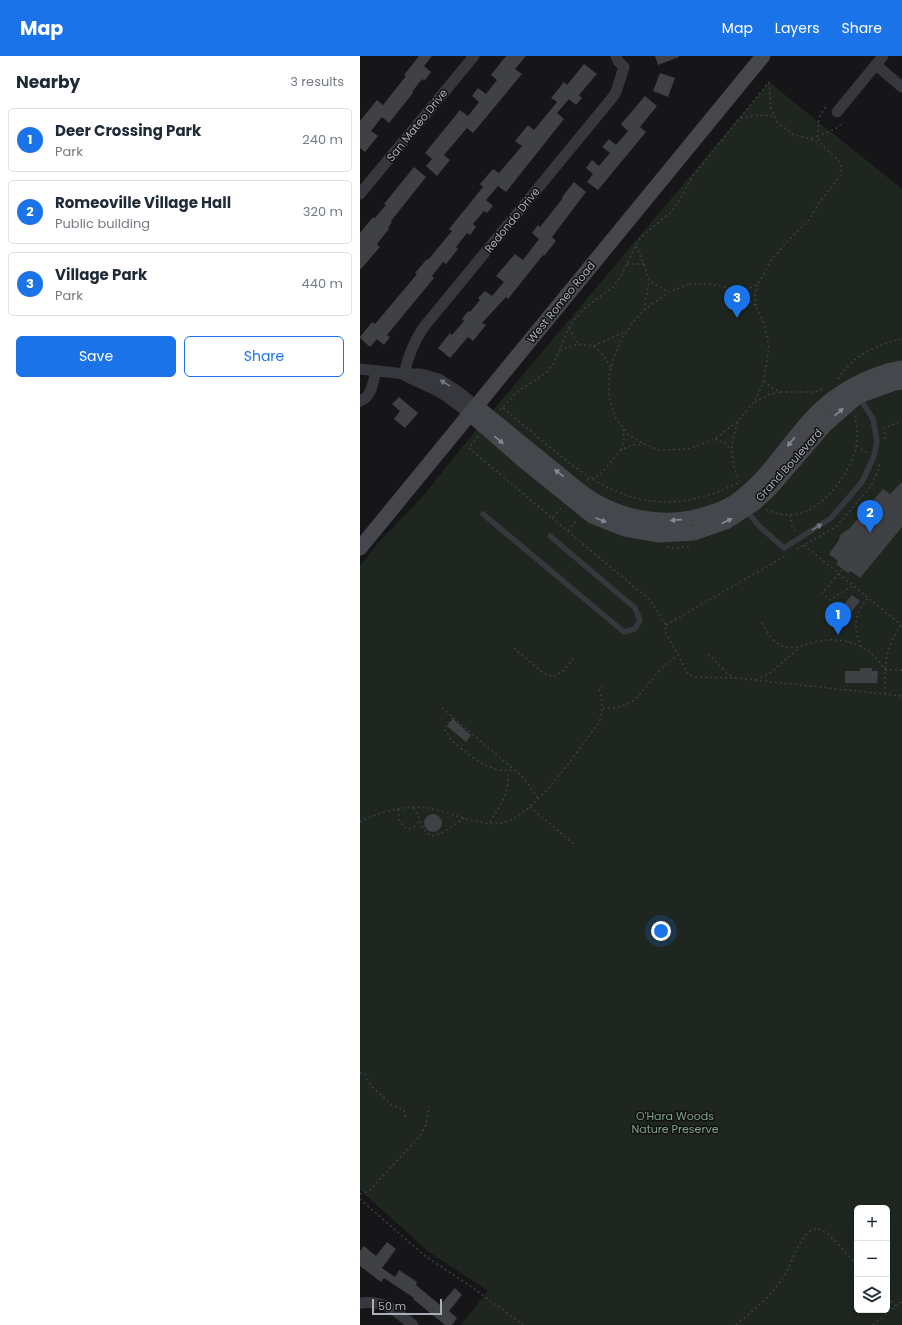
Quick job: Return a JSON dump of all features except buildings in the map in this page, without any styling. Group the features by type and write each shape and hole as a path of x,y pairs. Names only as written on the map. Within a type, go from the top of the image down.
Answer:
{"main road":[{"name":"West Romeo Road","path":"360,548 763,56"},
{"name":"Grand Boulevard","path":"473,410 493,418 574,493 592,516 625,530 659,535 694,533 726,522 754,507 850,395 866,379 902,368"},
{"name":"Grand Boulevard","path":"850,395 902,382"}],"street":[{"name":"San Mateo Drive","path":"360,194 474,56"},
{"name":"Redondo Drive","path":"404,374 410,352 415,340 423,328 616,92 624,67 618,61 616,56"},
{"path":"837,112 883,56"},
{"path":"876,65 902,87"},
{"path":"360,369 404,374 421,374 439,379 459,392 473,410"},
{"path":"360,401 367,397 370,393 376,371"},
{"path":"360,1303 375,1302 389,1306 413,1325"}],"lane":[{"path":"754,507 759,526 784,548 831,518 862,482 874,456 877,441 873,419 850,395"},
{"path":"483,514 624,632 635,629 640,620 635,608 550,536"}],"path":[{"path":"758,284 747,289 734,289 710,284 689,284 669,292 644,310 622,338 609,376 609,397 616,419 628,435 659,450 688,449 715,439 738,421 754,402 763,380 769,346 764,324 756,306 755,294 758,284 770,262 809,220 819,203 840,176 842,168 839,161 821,144 810,139 794,135 778,123 771,109 769,82 692,177 674,208 641,237 620,278 612,288 586,307 569,328 554,363 546,373 516,392 469,448 650,600 666,626 665,631 688,674 695,677 736,678 902,696"},
{"path":"821,144 818,136 819,120 820,115 826,107"},
{"path":"740,118 758,115 774,116"},
{"path":"810,139 835,130 844,122"},
{"path":"636,245 649,281 644,310"},
{"path":"627,264 644,264"},
{"path":"649,281 669,292"},
{"path":"734,289 756,306"},
{"path":"569,328 578,344"},
{"path":"560,350 578,344 594,346 627,330"},
{"path":"754,507 790,515 813,508 823,501 841,480 849,466 857,446 858,433 850,395 835,384 841,375 858,357 882,344 902,339"},
{"path":"594,346 604,356 611,368"},
{"path":"763,380 772,388 781,392"},
{"path":"754,402 768,395 781,392 814,392 825,389"},
{"path":"493,418 611,490 645,500 679,502 711,495 740,482 731,450 738,421"},
{"path":"885,443 884,428 902,421"},
{"path":"552,518 582,482 600,475 620,450 624,442 623,428"},
{"path":"715,439 725,443 731,450"},
{"path":"620,450 632,445 644,444"},
{"path":"794,551 805,545 902,625 896,633 886,658 885,694"},
{"path":"666,626 789,554"},
{"path":"842,570 822,593 830,600 854,586"},
{"path":"861,647 856,634 855,626 859,611 868,598"},
{"path":"762,623 769,635 781,646 791,648 828,639 842,640 861,647 873,655 885,670"},
{"path":"754,680 770,673 800,646"},
{"path":"514,648 544,673 554,677 564,670 574,658"},
{"path":"708,654 727,673 736,678"},
{"path":"602,708 613,708 632,702 640,695 660,671 678,655"},
{"path":"885,670 902,670"},
{"path":"360,822 375,814 413,807 428,808 474,821 499,823 507,821 530,807 538,799 554,781 599,723 602,716 602,699 599,689 604,684"},
{"path":"442,708 525,779 538,799"},
{"path":"453,718 444,729 451,740 471,757 487,766 498,770 514,770"},
{"path":"490,822 507,792 509,781 508,771"},
{"path":"413,807 424,830 432,836 436,836 444,832 464,818"},
{"path":"530,807 576,846"},
{"path":"398,809 400,820 404,827 411,829 415,827 419,820"},
{"path":"360,1073 365,1074 371,1086 392,1105 404,1110 404,1119"},
{"path":"360,1194 369,1191 419,1137 426,1125 429,1106"},
{"path":"360,1199 425,1256 469,1285 523,1325"},
{"path":"736,1325 762,1302 784,1276 803,1237 810,1231 817,1229 826,1233 854,1263"},
{"path":"890,1300 896,1306"},
{"path":"873,1325 902,1302"}],"green space":[{"name":"O'Hara Woods Nature Preserve","path":"769,82 902,189 902,1325 461,1325 488,1291 429,1252 360,1190 360,566 378,543 423,496 463,446"}],"place":[{"name":"Village Park","path":"737,318"},
{"name":"Romeoville Village Hall","path":"870,533"},
{"name":"Deer Crossing Park","path":"838,635"}]}
